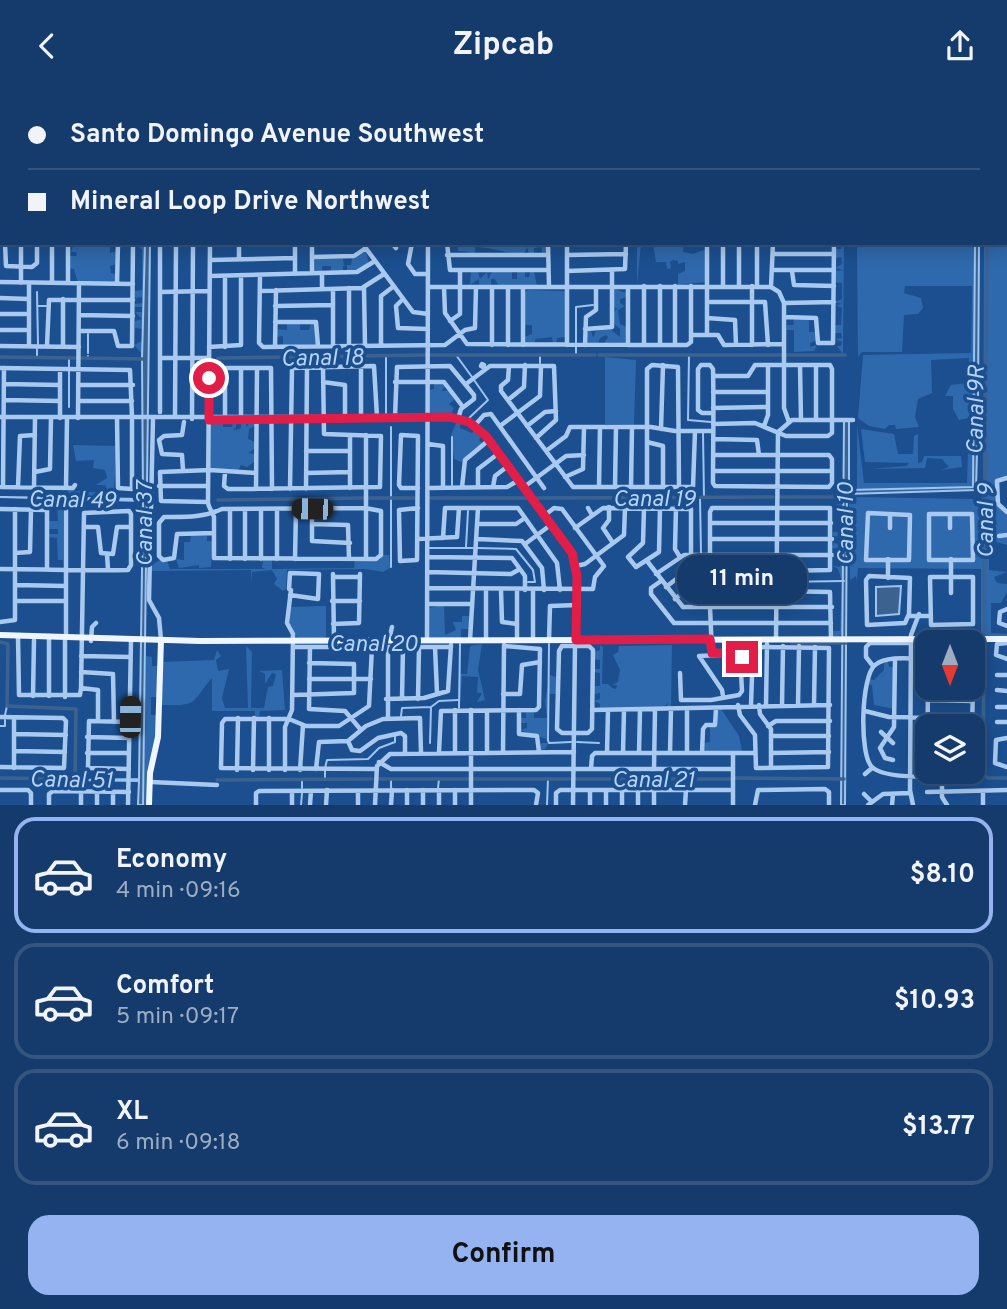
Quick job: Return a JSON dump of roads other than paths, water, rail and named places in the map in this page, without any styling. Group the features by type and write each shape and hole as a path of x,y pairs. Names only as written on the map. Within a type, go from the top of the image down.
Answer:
{"main road":[{"path":"0,637 293,644 333,641 389,644 427,640 451,643 470,640 504,643 517,640 549,640 576,643 710,639 767,642 776,639 1007,641"},
{"path":"18,638 49,638"},
{"path":"150,805 159,723 161,641"},
{"path":"150,805 154,757"}],"street":[{"path":"5,245 6,266 21,267 36,265 37,245"},
{"path":"21,245 21,283"},
{"path":"52,245 52,283"},
{"path":"68,245 68,283"},
{"path":"117,284 118,245"},
{"path":"79,331 113,331 118,346 132,346 134,245"},
{"path":"160,245 160,412"},
{"path":"175,415 176,245"},
{"path":"192,419 193,245"},
{"path":"210,245 208,502 213,513 214,533 213,555 218,559 378,559 381,555 381,510 230,509 213,513 203,517 161,518 161,559 174,558 177,534 214,533"},
{"path":"239,245 239,259"},
{"path":"295,245 295,274"},
{"path":"312,245 312,273"},
{"path":"412,245 408,264 415,274 428,274"},
{"path":"427,640 428,245"},
{"path":"447,245 448,269 548,270"},
{"path":"548,245 548,287"},
{"path":"567,245 567,345"},
{"path":"567,271 625,269 626,245"},
{"path":"707,245 707,335"},
{"path":"723,245 723,286"},
{"path":"739,245 739,286"},
{"path":"752,345 752,302 757,245"},
{"path":"771,287 773,245"},
{"path":"784,317 816,318 818,343 833,343 834,245"},
{"path":"312,257 354,256 364,246 414,313 428,314"},
{"path":"567,255 626,254"},
{"path":"773,254 834,254"},
{"path":"447,255 548,255"},
{"path":"210,260 295,258"},
{"path":"210,276 357,272 375,261"},
{"path":"585,329 612,327 612,270"},
{"path":"773,270 834,270"},
{"path":"792,270 794,285 834,286"},
{"path":"450,321 460,314 460,271"},
{"path":"322,273 322,289"},
{"path":"260,291 364,288 384,274"},
{"path":"209,348 240,346 241,275"},
{"path":"260,275 261,346 275,347 444,345 476,326 476,287"},
{"path":"225,276 225,347"},
{"path":"0,282 133,284"},
{"path":"29,283 29,346"},
{"path":"78,418 79,283"},
{"path":"381,346 381,296 394,286"},
{"path":"644,286 644,345"},
{"path":"660,286 660,345"},
{"path":"675,345 676,286"},
{"path":"444,287 444,313 467,344 675,345 690,344 691,286"},
{"path":"428,287 771,287 779,292 784,303 784,408 789,422"},
{"path":"492,287 492,345"},
{"path":"508,287 508,345"},
{"path":"523,287 523,345"},
{"path":"585,345 586,315 596,310 596,287"},
{"path":"628,287 628,345"},
{"path":"364,288 365,346"},
{"path":"333,289 334,346"},
{"path":"349,289 349,346"},
{"path":"275,290 275,347"},
{"path":"160,292 209,292"},
{"path":"0,298 29,299"},
{"path":"63,299 63,347"},
{"path":"403,299 396,306 398,328 428,329"},
{"path":"47,346 49,300 133,300"},
{"path":"707,302 752,302 768,305 768,345"},
{"path":"784,303 834,302"},
{"path":"275,306 333,305"},
{"path":"0,314 29,314"},
{"path":"79,315 133,316"},
{"path":"707,318 736,320 736,345"},
{"path":"275,322 316,321 318,347"},
{"path":"0,330 29,330"},
{"path":"691,335 718,335 722,344 784,345"},
{"path":"0,346 79,347"},
{"path":"160,358 209,358"},
{"path":"662,429 663,365"},
{"path":"647,487 648,366 663,365 678,367 679,487"},
{"path":"713,455 831,456 831,485 714,485 713,471 713,455 713,439 713,431 713,423 713,410 713,392 713,376 712,367 701,365 698,369 698,409 702,413 713,410 768,407"},
{"path":"764,426 768,407 768,365"},
{"path":"800,365 800,420"},
{"path":"816,420 817,365"},
{"path":"290,489 291,371 294,367 374,366 377,371 377,417"},
{"path":"395,417 397,367 453,366 474,397 463,407 458,419"},
{"path":"466,383 490,366 556,367 555,424 536,438"},
{"path":"509,366 508,380 500,387 573,487 694,486 695,432"},
{"path":"508,400 524,387 525,366"},
{"path":"500,426 540,396 541,366"},
{"path":"713,376 748,376 754,366 831,366 832,420 831,435 789,436 764,426 713,423"},
{"path":"306,489 307,367"},
{"path":"226,472 224,486 227,489 380,487 382,438 378,435 327,435 322,430 323,367"},
{"path":"361,367 361,418"},
{"path":"75,485 66,488 1,487 4,400 2,368 132,371 132,489 117,487 117,418"},
{"path":"225,368 225,417"},
{"path":"241,368 241,417"},
{"path":"256,489 257,368"},
{"path":"209,369 271,368 272,489"},
{"path":"60,369 60,418"},
{"path":"323,382 345,385 345,418"},
{"path":"396,382 445,383 463,407"},
{"path":"4,384 60,385"},
{"path":"78,385 132,386"},
{"path":"713,392 768,392"},
{"path":"4,400 60,401"},
{"path":"78,401 132,401"},
{"path":"527,426 545,412 556,411"},
{"path":"474,425 488,413 544,487"},
{"path":"2,417 256,418"},
{"path":"34,487 35,418"},
{"path":"34,471 50,469 51,418"},
{"path":"66,488 67,418"},
{"path":"209,418 458,419 474,425 489,440 568,546 576,566 573,805"},
{"path":"150,419 149,600 159,618 161,641"},
{"path":"776,639 778,432 789,422 800,420 848,420"},
{"path":"183,470 182,455 162,454 159,447 161,436 182,435 184,422"},
{"path":"546,451 566,436 570,427 647,426 679,432 713,431"},
{"path":"565,477 583,470 584,427"},
{"path":"599,487 600,427"},
{"path":"615,487 616,427"},
{"path":"631,487 632,427"},
{"path":"18,487 20,436 35,435"},
{"path":"350,435 350,488"},
{"path":"366,435 366,559"},
{"path":"418,488 401,488 399,485 400,435 417,435 418,461 418,488 418,508 418,538 416,561 400,560 399,510 418,508"},
{"path":"713,439 756,439 760,443 760,455"},
{"path":"462,488 465,460 489,440"},
{"path":"647,442 663,446 663,487"},
{"path":"428,444 443,446 443,488"},
{"path":"306,451 350,451"},
{"path":"478,487 478,469 499,453"},
{"path":"524,487 566,456 584,455"},
{"path":"418,461 428,461"},
{"path":"494,487 495,476 509,466"},
{"path":"208,502 161,501 161,470 256,473"},
{"path":"713,471 832,471"},
{"path":"306,473 350,472"},
{"path":"1007,478 997,480 997,498 999,506 1007,512"},
{"path":"428,488 510,487 519,480"},
{"path":"159,486 208,486"},
{"path":"588,507 592,515"},
{"path":"609,507 610,519 603,528 613,543"},
{"path":"576,566 596,556 625,533 625,507"},
{"path":"644,508 644,541 628,557 636,567 660,550 660,507"},
{"path":"676,507 676,549 680,557"},
{"path":"418,538 458,536 459,508"},
{"path":"470,640 470,604 478,508"},
{"path":"443,538 444,510 518,508 557,563 560,590"},
{"path":"427,589 593,589 595,576 604,568 561,508 554,508 545,515"},
{"path":"575,528 601,508 691,509 691,587 675,599"},
{"path":"710,555 711,508 830,508 830,570 776,571"},
{"path":"0,509 47,510 47,569"},
{"path":"0,622 14,622 15,509"},
{"path":"230,509 230,559"},
{"path":"245,559 246,509"},
{"path":"261,509 261,559"},
{"path":"277,509 277,559"},
{"path":"295,559 296,509"},
{"path":"312,509 314,543 349,543"},
{"path":"15,553 30,552 31,510"},
{"path":"65,697 66,510"},
{"path":"0,569 66,570 83,570 108,570 131,569 130,512 85,511 84,527 83,570 81,639 81,688 79,695 19,695 18,638"},
{"path":"869,513 910,515 911,557 908,560 888,559 865,558 865,517 869,513"},
{"path":"970,513 974,517 972,560 931,561 928,558 929,515 950,515 970,513"},
{"path":"890,515 890,528"},
{"path":"950,515 950,528"},
{"path":"478,524 516,524 525,518"},
{"path":"710,523 832,523"},
{"path":"312,524 348,525 349,559"},
{"path":"525,544 552,524"},
{"path":"84,527 98,527 100,551 107,554 115,551 117,527 131,527"},
{"path":"999,536 1007,535"},
{"path":"477,539 519,540 525,544 542,568 544,590"},
{"path":"710,539 832,539"},
{"path":"107,554 108,570"},
{"path":"656,574 680,557 692,555 832,555"},
{"path":"759,555 759,607"},
{"path":"427,557 510,558 526,576 525,590"},
{"path":"888,559 888,578"},
{"path":"951,559 951,593"},
{"path":"647,561 683,607 832,607"},
{"path":"427,572 513,574 520,569"},
{"path":"749,570 751,581 749,591 711,591 709,572 749,570"},
{"path":"285,770 285,728 293,695 293,632 288,623 290,573 319,573 319,598 303,599 291,593"},
{"path":"333,624 359,623 360,576 332,575 333,641"},
{"path":"666,587 680,576 692,575"},
{"path":"932,576 971,576 973,624 933,625 930,615 929,579 932,576"},
{"path":"909,615 910,578 866,578 866,623 897,625 909,615 930,615"},
{"path":"661,581 651,588 651,594 672,622 831,623"},
{"path":"751,581 759,581"},
{"path":"15,585 66,586"},
{"path":"486,590 486,640"},
{"path":"502,590 502,622 517,624"},
{"path":"517,590 517,640"},
{"path":"533,590 533,640"},
{"path":"776,591 830,592 831,639"},
{"path":"15,601 66,601"},
{"path":"332,601 360,601"},
{"path":"427,604 470,604"},
{"path":"549,640 550,606 577,605"},
{"path":"710,607 712,653"},
{"path":"1007,609 999,613 999,624 1007,626"},
{"path":"913,805 910,793 912,641 920,615"},
{"path":"91,639 92,627 96,623"},
{"path":"388,718 386,699 392,627"},
{"path":"49,638 49,696"},
{"path":"33,696 34,640"},
{"path":"128,805 131,641"},
{"path":"873,666 866,657 867,644 915,641"},
{"path":"1007,641 998,644 997,657 1007,659"},
{"path":"766,705 767,642"},
{"path":"738,705 740,715 755,736 756,768 828,767 830,649 783,646 767,642 752,648 751,705"},
{"path":"293,644 310,647 372,647 389,644 435,647 451,643 450,688 418,699 386,699"},
{"path":"439,752 441,711 487,711 503,710 538,709 540,649 504,643 503,694 503,710 503,752"},
{"path":"576,643 589,646 593,650 592,710 591,731 562,733 557,727 559,650 562,646 576,643"},
{"path":"782,705 783,646"},
{"path":"798,705 799,646"},
{"path":"310,647 310,710 342,710 361,730"},
{"path":"372,647 369,706 339,726 303,726 289,719 223,719 222,769 376,769"},
{"path":"402,699 403,647"},
{"path":"418,699 419,647"},
{"path":"435,647 437,692"},
{"path":"814,705 815,647"},
{"path":"680,673 681,700 711,700 741,693 742,656 738,653 701,653 699,658 723,691 723,696"},
{"path":"81,656 130,657"},
{"path":"912,659 895,659 873,666 866,678 865,754 872,768 884,774 915,775"},
{"path":"893,760 885,758 881,745 893,730 895,659"},
{"path":"293,695 354,693 354,664 309,663"},
{"path":"503,694 521,692 522,665 540,663"},
{"path":"81,672 113,674 114,722"},
{"path":"997,675 1007,675"},
{"path":"309,679 371,678"},
{"path":"81,688 98,690 98,721"},
{"path":"998,690 1007,691"},
{"path":"927,714 928,700 973,701 972,714"},
{"path":"759,705 760,714 771,736 771,768"},
{"path":"592,710 830,705"},
{"path":"997,707 1007,707"},
{"path":"670,753 671,709"},
{"path":"702,753 703,729 706,725 715,725 716,709"},
{"path":"455,710 455,752"},
{"path":"519,710 519,734 537,736 539,752"},
{"path":"607,753 608,710"},
{"path":"623,753 624,710"},
{"path":"639,753 640,710"},
{"path":"654,769 655,710"},
{"path":"687,710 687,753"},
{"path":"471,711 471,805"},
{"path":"487,711 488,752"},
{"path":"865,711 915,718"},
{"path":"0,717 65,719 66,735 64,768 0,767"},
{"path":"14,718 14,768"},
{"path":"237,770 238,718"},
{"path":"253,770 254,718"},
{"path":"269,770 270,718"},
{"path":"316,769 317,744 348,741 361,730 388,718 420,719 421,753"},
{"path":"768,726 776,721 830,721"},
{"path":"129,769 88,768 87,737 88,722 130,722"},
{"path":"998,722 1007,722"},
{"path":"300,769 303,726"},
{"path":"881,732 893,743"},
{"path":"14,734 66,735"},
{"path":"348,741 353,751 360,751 383,735 404,734 405,753"},
{"path":"771,736 830,736"},
{"path":"87,737 130,738"},
{"path":"1007,738 997,739 996,765 1007,767"},
{"path":"14,751 65,752"},
{"path":"374,805 376,769 387,755 439,752 574,752"},
{"path":"771,753 830,752"},
{"path":"87,753 129,753"},
{"path":"733,753 733,805"},
{"path":"591,769 593,754 755,753"},
{"path":"379,762 391,769 733,769"},
{"path":"864,774 872,768"},
{"path":"151,782 216,784"},
{"path":"942,784 947,805"},
{"path":"0,790 30,791 31,805"},
{"path":"326,805 327,790"},
{"path":"358,790 358,805"},
{"path":"391,805 392,790"},
{"path":"407,790 407,805"},
{"path":"423,790 423,805"},
{"path":"439,790 439,805"},
{"path":"455,790 455,805"},
{"path":"256,805 256,792 471,790 537,792 536,805"},
{"path":"590,790 590,805"},
{"path":"606,790 606,805"},
{"path":"622,790 622,805"},
{"path":"638,790 638,805"},
{"path":"654,790 654,805"},
{"path":"685,790 685,805"},
{"path":"556,805 557,791 733,790"},
{"path":"755,805 756,790 828,790 829,805"},
{"path":"927,792 1007,790"},
{"path":"81,791 81,805"},
{"path":"292,791 292,805"},
{"path":"310,805 311,791"},
{"path":"49,805 51,792 129,792"},
{"path":"97,792 97,805"},
{"path":"113,792 113,805"},
{"path":"983,792 983,805"},
{"path":"864,794 870,803 883,794 910,793"},
{"path":"892,805 893,794"}],"water":[{"path":"145,245 150,245 143,805 138,805 139,781 76,780 139,779 143,501 0,497 143,499"},
{"path":"975,245 979,245 978,406 981,409 978,411 976,490 847,494 845,805 841,805 844,421 849,421 849,490 973,487"},
{"path":"901,586 899,614 876,616 876,587"}],"waterway":[{"name":"Canal 9","path":"987,245 983,774 988,778 1007,778"},
{"path":"37,292 38,344"},
{"path":"576,343 576,307 593,305"},
{"path":"37,306 46,306"},
{"path":"88,334 88,353"},
{"path":"576,347 576,355"},
{"path":"37,349 37,357"},
{"name":"Canal 18","path":"218,358 426,355"},
{"name":"Canal 18","path":"430,355 595,355"},
{"path":"456,355 472,377"},
{"path":"540,355 540,363"},
{"name":"Canal 18","path":"599,355 782,355"},
{"path":"689,355 688,420 711,422"},
{"name":"Canal 18","path":"786,355 845,355"},
{"path":"386,356 386,415"},
{"path":"0,357 78,358"},
{"path":"69,358 69,367"},
{"path":"80,358 144,359"},
{"path":"69,370 69,407"},
{"path":"468,419 488,400 474,380"},
{"name":"Canal 19","path":"391,427 391,567"},
{"path":"703,433 704,498"},
{"path":"452,437 452,485"},
{"name":"Canal 19","path":"536,498 773,497"},
{"name":"Canal 19","path":"778,497 846,497"},
{"name":"Canal 19","path":"218,500 364,498"},
{"name":"Canal 19","path":"367,498 415,498"},
{"name":"Canal 19","path":"428,498 528,498"},
{"path":"700,498 701,553"},
{"path":"466,547 468,511"},
{"path":"429,548 473,548"},
{"path":"477,548 516,549 533,570 535,582 528,582"},
{"path":"701,557 701,599 756,599"},
{"path":"779,582 844,581"},
{"path":"0,642 8,644 7,706 76,709 75,779"},
{"name":"Canal 20","path":"792,643 846,643"},
{"path":"459,708 460,644"},
{"path":"549,644 548,740 549,743 571,742"},
{"path":"430,743 431,707 439,701 458,700"},
{"path":"5,715 7,706"},
{"path":"401,716 402,708 431,707"},
{"path":"0,726 5,726 5,720"},
{"path":"325,768 327,760 368,759 379,748 395,742 395,736"},
{"path":"577,742 599,743"},
{"path":"325,771 325,779"},
{"name":"Canal 51","path":"0,778 75,779"},
{"name":"Canal 21","path":"734,778 844,779"},
{"name":"Canal 21","path":"217,780 372,779"},
{"name":"Canal 21","path":"378,779 469,779"},
{"path":"391,779 391,788"},
{"path":"438,788 439,779"},
{"name":"Canal 21","path":"473,779 570,779"},
{"path":"547,805 548,779"},
{"name":"Canal 21","path":"576,779 731,779"},
{"path":"302,780 302,788"},
{"path":"301,805 302,793"}],"water label":[{"name":"Canal 9R","path":"975,410"},
{"name":"Canal 49","path":"72,499"},
{"name":"Canal 37","path":"144,524"},
{"name":"Canal 10","path":"845,524"}]}
